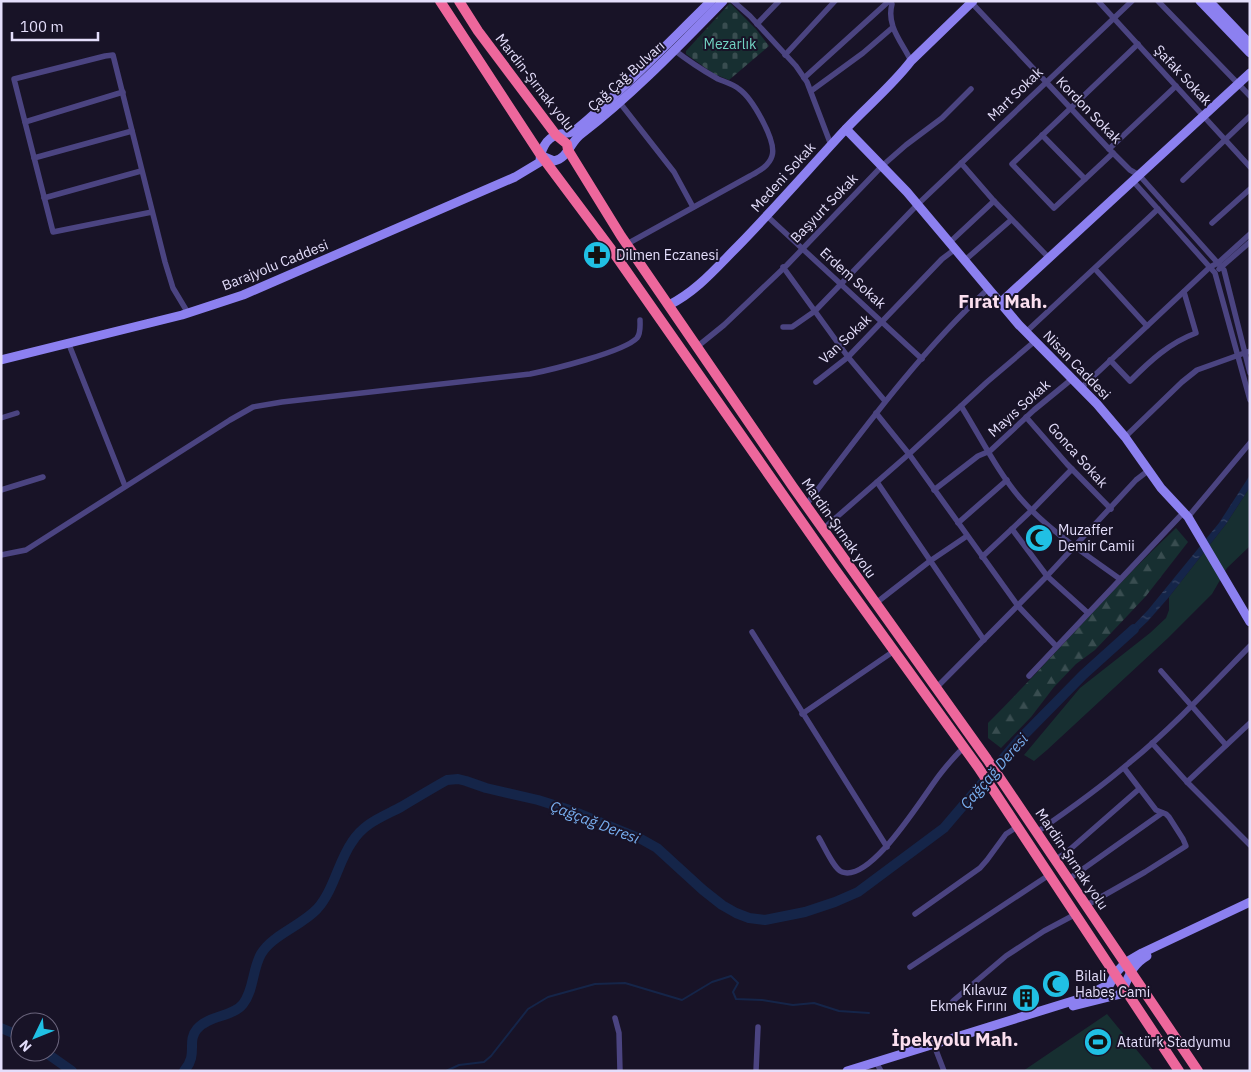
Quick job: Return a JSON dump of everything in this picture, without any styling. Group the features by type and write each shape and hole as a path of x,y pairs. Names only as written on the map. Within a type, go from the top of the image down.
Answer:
{"highway":[{"name":"Mardin-Şırnak yolu","path":"440,1 540,154 612,249 782,495 978,767 1179,1071"},
{"name":"Mardin-Şırnak yolu","path":"459,1 478,31 556,135 567,144 568,150 627,244 822,529 1009,790 1198,1071"}],"street":[{"name":"Çağ Çağ Bulvarı","path":"710,1 671,48 640,85 573,141 562,158 554,161 540,154 546,142 556,135 572,132 610,101 671,48 723,1"},
{"path":"733,1 785,54 804,78 811,91 831,145"},
{"path":"757,24 779,1"},
{"path":"785,54 835,1"},
{"path":"804,78 890,1 892,4 890,12 892,28 911,61"},
{"name":"Şafak Sokak","path":"1098,1 1250,167"},
{"name":"Mart Sokak","path":"783,327 792,328 815,311 916,204 1132,1"},
{"path":"1158,1 1250,96"},
{"path":"1200,1 1250,53"},
{"path":"1209,1 1250,44"},
{"name":"Medeni Sokak","path":"669,305 683,298 700,285 911,61 972,2"},
{"name":"Kordon Sokak","path":"972,2 1136,178"},
{"path":"811,91 863,54 892,28"},
{"path":"1138,44 1012,164 1054,208 1176,86"},
{"path":"627,244 750,176 767,165 773,155 773,142 758,111 748,97 738,88 705,71 671,48"},
{"path":"152,212 53,232 14,79 105,56 113,56 141,171 173,288 188,313"},
{"path":"1000,303 1250,73"},
{"name":"Başyurt Sokak","path":"698,346 724,325 784,268 882,166 942,118 971,89"},
{"path":"25,122 123,92"},
{"path":"620,102 674,172 693,206"},
{"path":"1183,180 1250,116"},
{"name":"Nisan Caddesi","path":"846,129 907,192 1000,303 1125,437 1161,488 1194,526 1250,622"},
{"path":"34,158 132,132"},
{"path":"1042,135 1085,179"},
{"name":"Barajyolu Caddesi","path":"1,360 188,313 243,295 515,177 540,162 540,154"},
{"path":"961,163 1011,220 1049,258"},
{"path":"44,198 141,171"},
{"path":"1136,178 1158,209 1215,272 1250,373"},
{"path":"1136,178 1224,270 1244,353 1250,400"},
{"path":"1212,223 1250,189"},
{"name":"Van Sokak","path":"816,382 848,357 942,259 951,246 994,201"},
{"path":"1026,332 1158,209"},
{"name":"Erdem Sokak","path":"767,216 922,359"},
{"path":"964,261 1011,220"},
{"path":"1215,272 1219,265 1250,234"},
{"path":"1081,388 1210,267 1219,265 1250,242"},
{"path":"784,268 848,357 885,402"},
{"path":"1095,268 1147,326"},
{"path":"806,505 896,387 960,315 988,289"},
{"path":"1110,360 1130,381 1168,347 1196,333 1184,292"},
{"path":"1,555 26,550 230,420 253,408 317,398 522,375 557,368 623,346 637,338 640,330 640,320"},
{"path":"822,529 1035,341"},
{"path":"68,342 125,486"},
{"path":"1125,437 1197,370 1244,353"},
{"name":"Mayıs Sokak","path":"934,490 978,456 990,451 1072,379"},
{"path":"962,406 1006,480 1032,510 1120,579"},
{"path":"1,418 18,413"},
{"path":"876,413 909,454 1018,606 1056,646"},
{"name":"Gonca Sokak","path":"1026,418 1111,509"},
{"path":"1029,676 1120,579 1186,515 1250,443"},
{"path":"982,557 1072,469"},
{"path":"937,687 1047,576 1136,480 1149,470"},
{"path":"1,490 43,477"},
{"path":"958,523 1006,480"},
{"path":"877,482 984,640"},
{"path":"1012,529 1047,576 1088,613"},
{"path":"876,603 930,561 967,536"},
{"path":"752,632 887,847"},
{"path":"1037,832 1079,803 1124,768 1191,706 1250,646"},
{"path":"802,714 894,650"},
{"path":"1161,671 1226,745"},
{"path":"1187,782 1250,723"},
{"path":"1152,743 1187,782 1250,845"},
{"path":"819,838 838,870 844,873 859,872 887,847 941,772 964,747"},
{"path":"1086,905 1186,846 1169,817 1156,810 1124,768"},
{"path":"1056,859 1067,852 1140,789"},
{"path":"1069,878 1162,813"},
{"path":"915,914 980,868 1006,834 1017,827"},
{"path":"910,967 1048,875"},
{"path":"847,1071 1079,999 1110,984 1115,974 1206,922 1250,902"},
{"path":"953,1001 1006,956 1044,931 1076,914"},
{"path":"955,1038 1121,994 1128,967"},
{"path":"615,1018 619,1033 620,1071"},
{"path":"756,1071 758,1027"},
{"path":"934,1045 944,1071"},
{"path":"876,1062 881,1071"}],"green space":[{"name":"Mezarlık","path":"730,3 756,29 769,46 729,80 714,74 686,54 686,51"},
{"path":"1250,487 1250,546 1227,568 1212,594 1168,638 1047,750 1034,761 1024,755 1080,688 1150,633 1166,618 1169,610 1169,597 1226,524"},
{"path":"1176,528 1188,542 1146,596 1095,650 1076,664 1054,687 1031,717 1001,748 988,738 988,723"},
{"name":"Atatürk Stadyumu","path":"1107,1014 1154,1071 1023,1071"}],"water":[{"path":"1250,475 1250,487 1226,524 1148,621 1129,639 1125,638 1125,634 1148,610 1219,523"}],"waterway":[{"name":"Çağçağ Deresi","path":"184,1071 191,1059 192,1039 197,1029 202,1024 233,1011 243,1004 249,993 261,954 272,941 303,921 317,909 328,893 347,850 357,835 374,821 447,780 458,779 486,788 538,800 573,811 641,839 657,848 722,905 749,918 765,920 805,912 858,892 944,828 1019,740 1083,675 1134,629"},
{"path":"446,1071 459,1065 484,1062 491,1056 528,1009 548,997 595,984 625,983 682,1000 712,982 731,976 738,983 733,992 736,999 762,1000 793,1005 814,1003 839,1011 869,1013"},
{"name":"Çağçağ Deresi","path":"1,1028 10,1032"},
{"name":"Çağçağ Deresi","path":"59,1062 72,1071"}],"place":[{"name":"Dilmen Eczanesi","path":"597,255"},
{"name":"Muzaffer Demir Camii","path":"1039,538"},
{"name":"Bilali Habeş Cami","path":"1056,984"},
{"name":"Kılavuz Ekmek Fırını","path":"1026,998"},
{"name":"Atatürk Stadyumu","path":"1098,1042"}],"district":[{"name":"Fırat Mah.","path":"1003,301"},
{"name":"İpekyolu Mah.","path":"955,1039"}]}
